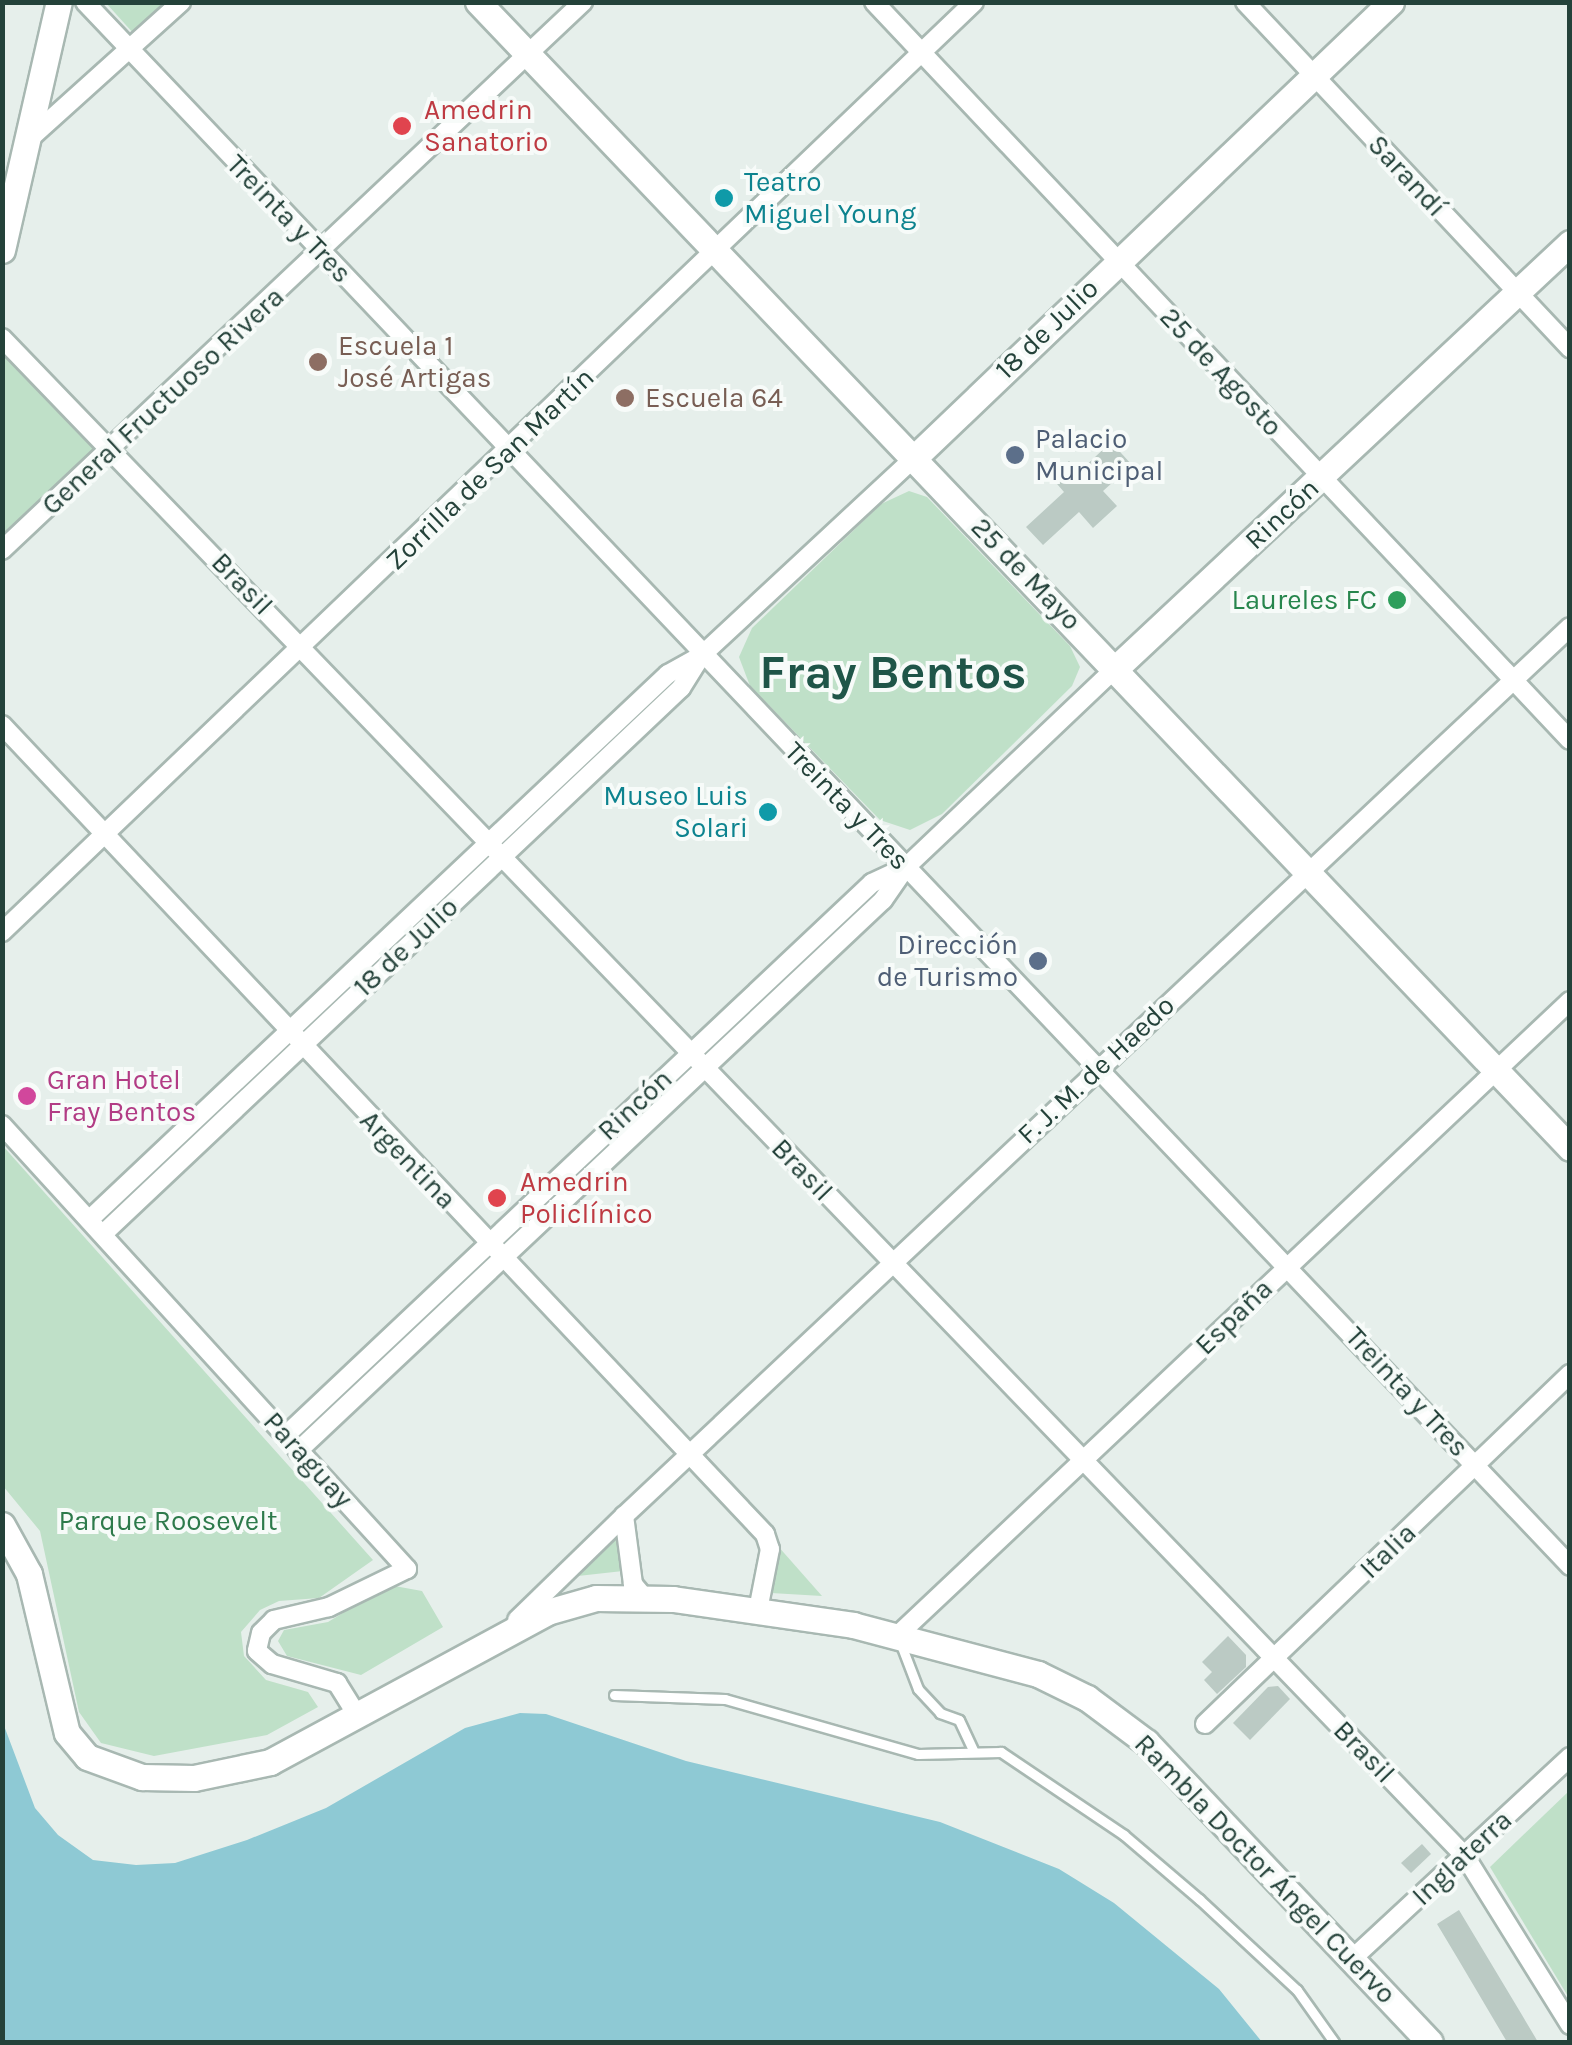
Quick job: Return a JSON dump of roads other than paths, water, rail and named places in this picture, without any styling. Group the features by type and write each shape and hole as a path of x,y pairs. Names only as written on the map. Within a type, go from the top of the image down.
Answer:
{"street":[{"path":"2,250 59,2"},
{"name":"Treinta y Tres","path":"84,2 702,655 1101,1066 1570,1566"},
{"path":"28,141 181,2"},
{"name":"25 de Mayo","path":"478,2 1570,1148"},
{"name":"General Fructuoso Rivera","path":"2,550 322,253 582,2"},
{"name":"25 de Agosto","path":"874,2 1570,740"},
{"name":"Zorrilla de San Martín","path":"2,932 304,649 974,2"},
{"name":"Sarandí","path":"1245,2 1570,348"},
{"name":"18 de Julio","path":"96,1226 495,849 682,688 702,655 1391,2"},
{"name":"Rincón","path":"292,1444 503,1258 883,900 906,868 1116,668 1570,243"},
{"name":"Brasil","path":"2,338 114,449 702,1068 1465,1856 1570,2025"},
{"name":"F. J. M. de Haedo","path":"481,1650 1570,627"},
{"name":"Argentina","path":"2,725 294,1040 692,1450 766,1534 770,1549 758,1610"},
{"name":"Rincón","path":"292,1444 488,1243 689,1054 872,883 906,868"},
{"name":"España","path":"899,1634 1570,1001"},
{"name":"Paraguay","path":"2,1124 406,1569 329,1607 274,1620 261,1633 258,1651 272,1664 337,1683 358,1716"},
{"name":"Italia","path":"1205,1724 1570,1374"},
{"path":"624,1516 631,1576 643,1596"},
{"name":"Rambla Doctor Ángel Cuervo","path":"2,1525 33,1587 59,1715 86,1757 142,1777 224,1774 290,1753 563,1606 643,1596 758,1610 899,1634 1038,1674 1110,1713 1168,1763 1430,2042"},
{"name":"Inglaterra","path":"1352,1958 1570,1758"}],"lane":[{"path":"899,1634 904,1666 940,1713 959,1720 974,1752"},
{"path":"614,1695 724,1699 918,1754 1001,1752 1124,1834 1297,1990 1334,2042"}],"water":[{"path":"520,1713 546,1714 686,1761 940,1822 1059,1869 1114,1903 1219,1989 1262,2042 3,2042 3,1723 35,1808 58,1835 93,1860 136,1865 175,1863 247,1840 326,1808 465,1728"}],"place":[{"name":"Amedrin Sanatorio","path":"402,126"},
{"name":"Teatro Miguel Young","path":"724,198"},
{"name":"Escuela 1 José Artigas","path":"318,362"},
{"name":"Escuela 64","path":"625,398"},
{"name":"Palacio Municipal","path":"1015,455"},
{"name":"Laureles FC","path":"1397,600"},
{"name":"Museo Luis Solari","path":"768,812"},
{"name":"Dirección de Turismo","path":"1038,961"},
{"name":"Gran Hotel Fray Bentos","path":"27,1096"},
{"name":"Amedrin Policlínico","path":"497,1198"}],"district":[{"name":"Fray Bentos","path":"893,673"}],"park label":[{"name":"Parque Roosevelt","path":"168,1521"}]}
